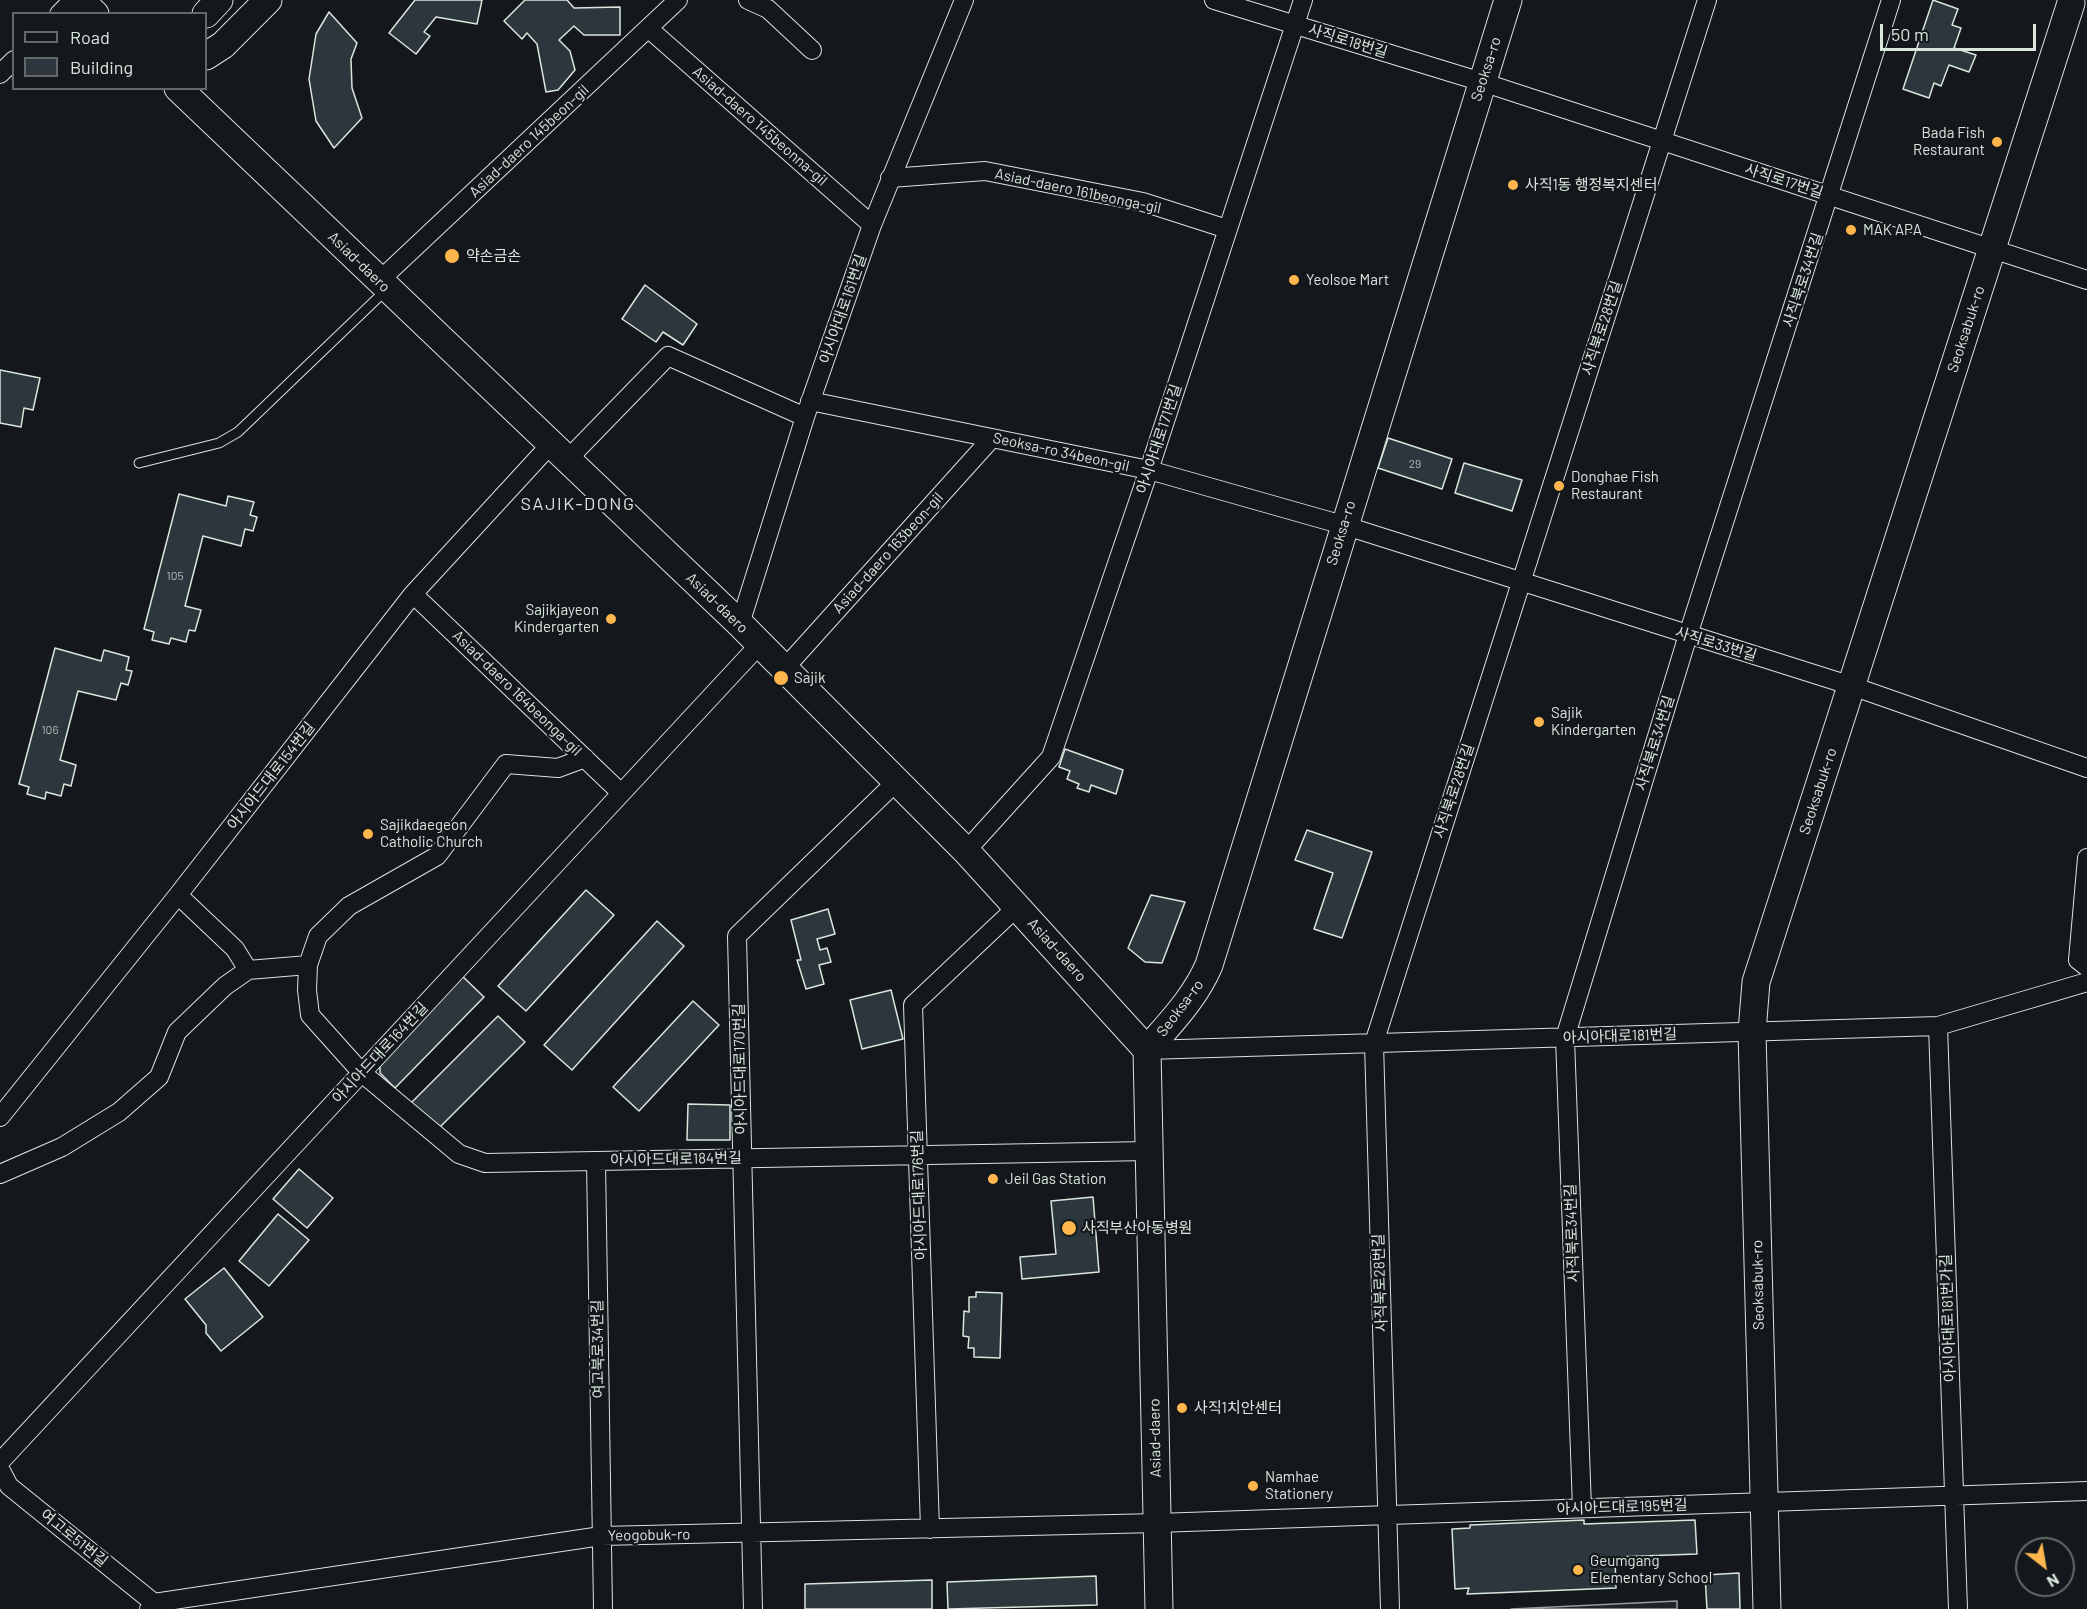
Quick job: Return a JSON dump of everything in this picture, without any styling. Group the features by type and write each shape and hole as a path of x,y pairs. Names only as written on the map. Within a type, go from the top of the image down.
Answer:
{"main road":[{"path":"80,0 93,12"},
{"path":"207,13 219,0"},
{"path":"207,55 223,45 268,0"},
{"name":"Seoksa-ro","path":"1147,1050 1184,1008 1202,982 1209,965 1508,0"},
{"name":"Seoksabuk-ro","path":"1767,1609 1752,1032 1756,981 1992,250 2075,2"},
{"name":"Asiad-daero","path":"180,90 740,624 898,780 1018,906 1147,1050 1159,1609"}],"street":[{"path":"61,12 73,0"},
{"name":"Asiad-daero 145beon-gil","path":"383,285 678,0"},
{"path":"748,0 768,9 812,50"},
{"name":"아시아대로161번길","path":"740,624 807,409 872,225 964,0"},
{"name":"사직로18번길","path":"1214,0 1482,82"},
{"name":"아시아대로171번길","path":"966,851 1051,757 1149,470 1303,0"},
{"name":"사직북로28번길","path":"1389,1609 1374,1043 1707,0"},
{"name":"사직북로34번길","path":"1582,1508 1565,1038 1688,635 1891,0"},
{"name":"Asiad-daero 145beonna-gil","path":"648,28 872,225"},
{"path":"0,74 12,62"},
{"name":"사직로17번길","path":"1482,82 2087,280"},
{"name":"Asiad-daero 161beonga-gil","path":"890,178 985,171 1143,202 1227,229"},
{"name":"Seoksa-ro 34beon-gil","path":"559,452 668,356 807,409 992,438 1149,470 1344,525"},
{"name":"Asiad-daero 163beon-gil","path":"784,669 992,438"},
{"name":"아시아드대로154번길","path":"0,1117 178,895 413,594 559,452"},
{"name":"사직로33번길","path":"1344,525 1852,686 2087,768"},
{"name":"Asiad-daero 164beonga-gil","path":"413,594 621,793"},
{"name":"아시아드대로164번길","path":"0,1462 759,644"},
{"name":"아시아드대로184번길","path":"585,758 558,768 506,764 437,856 349,906 318,936 308,965 307,990 310,1015 362,1073 459,1154 485,1162 1149,1151"},
{"name":"아시아드대로170번길","path":"753,1609 737,936 898,780"},
{"path":"2087,858 2078,960 2087,967"},
{"path":"178,895 235,949 248,970"},
{"name":"아시아드대로176번길","path":"930,1529 913,1005 1018,906"},
{"path":"0,1174 62,1147 119,1112 159,1077 177,1032 225,986 248,970 308,965"},
{"name":"아시아대로181번길","path":"1147,1050 1938,1026 2087,982"},
{"name":"아시아대로181번가길","path":"1938,1026 1958,1609"},
{"name":"여고북로34번길","path":"596,1161 603,1609"},
{"name":"여고로51번길","path":"0,1469 9,1486 152,1606"},
{"name":"아시아드대로195번길","path":"1157,1523 2087,1491"},
{"name":"Yeogobuk-ro","path":"152,1606 601,1536 1157,1523"}],"lane":[{"path":"139,463 219,443 238,432 383,285"}],"shaded area":[{"path":"1677,1601 1677,1609 1511,1609"}],"building":[{"path":"415,0 482,0 477,24 436,17 424,32 430,36 416,54 389,33"},
{"path":"525,0 567,0 574,8 620,7 620,35 584,35 574,26 559,40 570,51 575,70 558,90 546,92 537,44 527,33 522,39 504,21"},
{"path":"1933,0 1958,9 1952,25 1961,28 1954,48 1976,55 1969,72 1949,65 1941,86 1934,83 1929,98 1903,89"},
{"path":"329,12 357,43 351,59 352,88 362,118 334,148 316,121 309,79 316,34"},
{"path":"645,285 697,324 683,345 663,332 656,342 622,319"},
{"path":"0,370 40,378 33,410 24,408 21,427 0,423"},
{"path":"1388,438 1452,459 1442,489 1378,468"},
{"path":"1464,463 1522,480 1512,511 1455,493"},
{"path":"179,494 226,506 228,496 254,502 250,515 257,517 253,531 245,529 241,546 203,536 185,606 201,610 195,631 189,630 186,642 171,638 169,644 152,640 154,632 144,629"},
{"path":"55,648 101,661 104,650 129,657 126,670 132,671 128,685 121,683 116,700 78,691 60,760 76,765 71,786 64,784 61,796 46,792 45,799 27,794 29,787 19,784"},
{"path":"1065,749 1123,770 1116,794 1091,785 1089,792 1077,788 1079,784 1067,779 1070,771 1059,767"},
{"path":"1307,830 1372,852 1342,938 1314,929 1333,873 1295,860"},
{"path":"586,890 614,915 526,1011 498,986"},
{"path":"1151,895 1185,902 1162,963 1145,962 1128,948"},
{"path":"828,909 835,934 817,939 820,950 827,948 831,962 819,965 824,984 806,989 797,960 801,960 791,920"},
{"path":"657,921 684,946 572,1070 544,1045"},
{"path":"458,972 484,997 395,1088 380,1073 380,1062"},
{"path":"891,990 903,1039 862,1049 850,1000"},
{"path":"693,1001 719,1025 639,1111 613,1087"},
{"path":"498,1016 525,1042 436,1131 409,1105"},
{"path":"688,1104 730,1105 730,1140 687,1140"},
{"path":"299,1169 333,1198 307,1228 273,1199"},
{"path":"1093,1197 1099,1272 1022,1279 1020,1257 1056,1254 1051,1201"},
{"path":"278,1214 309,1240 269,1286 239,1261"},
{"path":"224,1268 263,1317 221,1351 206,1333 206,1325 185,1299"},
{"path":"976,1292 1002,1293 1000,1358 974,1357 974,1348 968,1348 969,1337 963,1336 964,1311 969,1312 969,1297 976,1297"},
{"path":"1584,1520 1584,1524 1695,1520 1697,1554 1615,1557 1616,1588 1467,1594 1469,1588 1455,1589 1452,1529 1470,1528 1470,1525"},
{"path":"1739,1573 1740,1609 1707,1609 1705,1575"},
{"path":"1096,1576 1097,1605 948,1609 947,1582"},
{"path":"932,1580 932,1609 805,1609 805,1584"}],"place":[{"name":"Bada Fish Restaurant","path":"1997,142"},
{"name":"사직1동 행정복지센터","path":"1513,185"},
{"name":"MAK APA","path":"1851,230"},
{"name":"약손금손","path":"452,256"},
{"name":"Yeolsoe Mart","path":"1294,280"},
{"name":"Donghae Fish Restaurant","path":"1559,486"},
{"name":"Sajikjayeon Kindergarten","path":"611,619"},
{"name":"Sajik","path":"781,678"},
{"name":"Sajik Kindergarten","path":"1539,722"},
{"name":"Sajikdaegeon Catholic Church","path":"368,834"},
{"name":"Jeil Gas Station","path":"993,1179"},
{"name":"사직부산아동병원","path":"1069,1228"},
{"name":"사직1치안센터","path":"1182,1408"},
{"name":"Namhae Stationery","path":"1253,1486"},
{"name":"Geumgang Elementary School","path":"1578,1570"}],"district":[{"name":"SAJIK-DONG","path":"578,504"}]}
